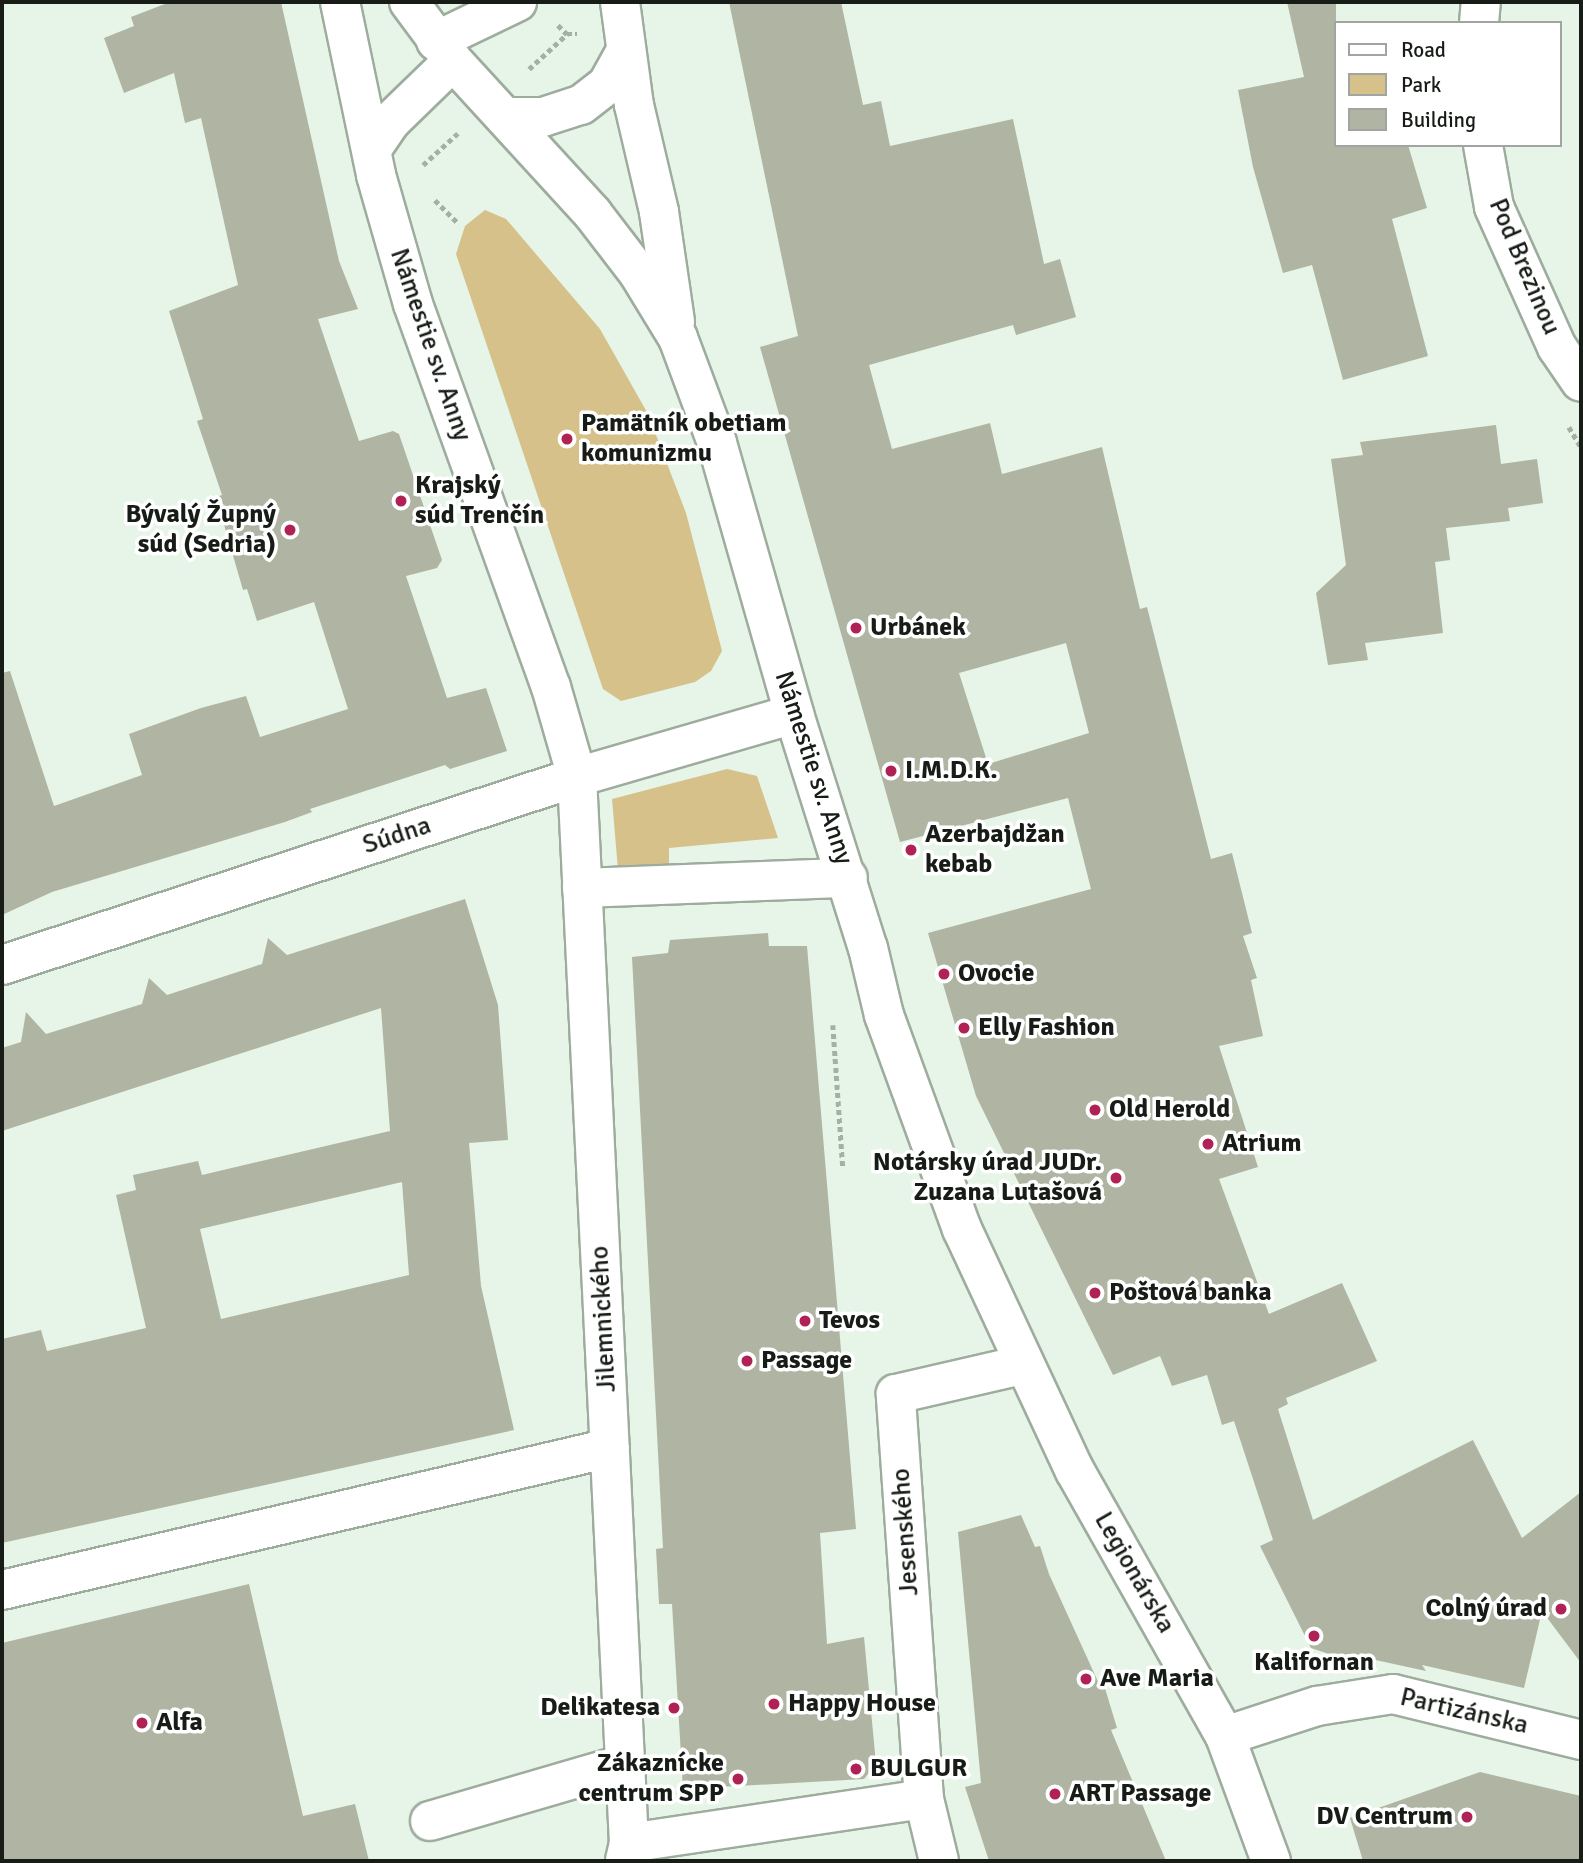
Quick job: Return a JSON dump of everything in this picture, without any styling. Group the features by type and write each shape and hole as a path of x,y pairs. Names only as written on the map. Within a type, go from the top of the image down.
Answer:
{"street":[{"name":"Námestie sv. Anny","path":"340,2 372,149 413,304 551,687 577,777"},
{"name":"Námestie sv. Anny","path":"409,2 444,51 593,214 639,274 678,338 717,443 794,714 848,878 907,1086 962,1228 1022,1365"},
{"path":"372,149 444,51 517,2"},
{"name":"Námestie sv. Anny","path":"620,2 625,52 659,212 678,338"},
{"path":"1479,21 1481,2"},
{"path":"505,117 543,117 581,105 607,85 625,52"},
{"name":"Pod Brezinou","path":"1483,147 1494,206 1557,347 1581,382"},
{"name":"Súdna","path":"2,965 577,777 794,714"},
{"name":"Jilemnického","path":"577,777 627,1852"},
{"name":"Námestie sv. Anny","path":"582,888 848,878"},
{"name":"Jesenského","path":"939,1861 924,1799 896,1394 1022,1365"},
{"name":"Legionárska","path":"1022,1365 1076,1471 1225,1736 1271,1861"},
{"path":"2,1590 610,1448"},
{"name":"Partizánska","path":"1225,1736 1318,1706 1393,1694 1581,1740"},
{"path":"430,1821 625,1764"},
{"path":"627,1852 924,1799"}],"path":[{"path":"521,75 567,34"},
{"path":"833,1025 843,1169"}],"green space":[{"path":"485,210 506,219 600,329 648,414 686,513 722,651 711,671 695,682 621,701 603,689 456,254 465,226"},
{"path":"727,769 757,776 778,838 669,848 669,870 618,870 612,799"}],"building":[{"path":"170,2 281,2 339,261 358,309 318,319 359,441 393,431 399,434 442,560 437,568 406,576 447,698 486,688 507,751 450,769 445,765 310,809 312,812 285,822 52,892 2,915 2,673 10,671 54,806 142,775 129,734 201,708 246,696 260,737 348,709 314,602 257,621 247,589 243,590 216,497 222,495 197,421 203,419 169,311 238,285 201,118 185,123 174,73 124,93 104,38 134,26 131,17"},
{"path":"729,2 841,2 863,105 881,101 890,146 1013,119 1044,264 1060,259 1076,317 1016,335 1013,325 869,365 892,449 990,423 1002,474 1102,447 1140,609 1147,607 1211,859 1232,853 1252,933 1243,936 1257,978 1251,980 1263,1036 1219,1046 1258,1167 1219,1179 1269,1314 1342,1283 1377,1361 1286,1398 1288,1404 1278,1409 1313,1520 1473,1440 1522,1538 1581,1492 1581,1663 1542,1611 1524,1688 1422,1665 1426,1671 1348,1654 1338,1657 1311,1648 1260,1546 1273,1540 1234,1421 1222,1425 1207,1375 1172,1386 1160,1356 1113,1375 976,1096 928,933 1091,889 1068,798 900,842 760,347 798,336","holes":["1066,643 1089,733 988,764 959,673"]},
{"path":"1287,2 1336,2 1334,147 1409,147 1427,208 1392,219 1428,356 1343,380 1312,265 1283,273 1253,167 1238,90 1304,77"},
{"path":"1496,425 1501,464 1537,459 1543,503 1508,508 1510,521 1446,528 1450,560 1435,562 1443,633 1365,643 1368,660 1328,665 1316,593 1346,565 1331,459 1363,455 1360,442"},
{"path":"465,899 498,1005 508,1140 469,1143 481,1286 514,1430 2,1543 2,1339 41,1330 47,1351 146,1328 116,1195 136,1190 133,1175 198,1161 202,1175 390,1131 381,1008 2,1131 2,1048 21,1042 26,1012 46,1034 142,1004 149,978 167,995 262,964 268,938 287,955","holes":["402,1182 409,1275 221,1319 200,1229"]},
{"path":"768,933 769,946 807,946 856,1529 820,1533 827,1644 864,1637 876,1764 864,1779 683,1789 672,1604 659,1604 656,1549 663,1548 632,957 668,953 670,940"},
{"path":"1021,1515 1035,1547 1040,1546 1049,1574 1100,1686 1104,1685 1117,1728 1111,1730 1166,1861 989,1861 965,1787 981,1783 958,1532"},
{"name":"Alfa","path":"249,1584 303,1816 355,1804 369,1861 2,1861 2,1643"},
{"name":"DV Centrum","path":"1480,1772 1581,1796 1581,1861 1363,1861 1350,1818"}],"place":[{"name":"Pamätník obetiam komunizmu","path":"567,439"},
{"name":"Krajský súd Trenčín","path":"401,501"},
{"name":"Bývalý Župný súd (Sedria)","path":"290,530"},
{"name":"Urbánek","path":"856,628"},
{"name":"I.M.D.K.","path":"891,771"},
{"name":"Azerbajdžan kebab","path":"911,850"},
{"name":"Ovocie","path":"944,974"},
{"name":"Elly Fashion","path":"964,1028"},
{"name":"Old Herold","path":"1095,1110"},
{"name":"Atrium","path":"1208,1144"},
{"name":"Notársky úrad JUDr. Zuzana Lutašová","path":"1116,1178"},
{"name":"Poštová banka","path":"1095,1293"},
{"name":"Tevos","path":"805,1321"},
{"name":"Passage","path":"747,1361"},
{"name":"Colný úrad","path":"1561,1609"},
{"name":"Kalifornan","path":"1314,1636"},
{"name":"Ave Maria","path":"1086,1679"},
{"name":"Happy House","path":"774,1704"},
{"name":"Delikatesa","path":"674,1708"},
{"name":"Alfa","path":"142,1723"},
{"name":"BULGUR","path":"856,1769"},
{"name":"Zákaznícke centrum SPP","path":"738,1779"},
{"name":"ART Passage","path":"1055,1794"},
{"name":"DV Centrum","path":"1467,1817"}]}
